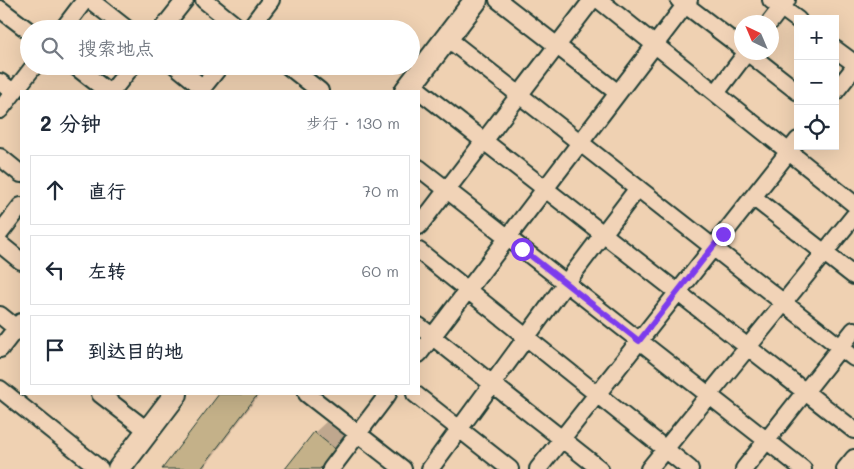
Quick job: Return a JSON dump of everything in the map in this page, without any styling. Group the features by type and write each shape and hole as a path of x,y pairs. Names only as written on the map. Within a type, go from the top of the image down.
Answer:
{"street":[{"path":"70,20 85,0"},
{"path":"90,0 116,20"},
{"path":"169,20 185,0"},
{"path":"204,0 229,20"},
{"path":"256,20 271,0"},
{"path":"420,74 476,0"},
{"path":"498,0 618,93"},
{"path":"420,225 592,0"},
{"path":"599,0 716,93 793,145 854,204"},
{"path":"420,353 655,45 685,2 734,42"},
{"path":"774,15 780,2 794,16"},
{"path":"0,9 20,24"},
{"path":"447,38 854,358"},
{"path":"839,52 854,63"},
{"path":"716,93 742,60"},
{"path":"756,60 794,89"},
{"path":"839,87 854,68"},
{"path":"0,110 27,75"},
{"path":"87,75 106,90"},
{"path":"113,90 125,75"},
{"path":"186,75 202,90 213,75"},
{"path":"300,75 319,90"},
{"path":"409,88 419,75"},
{"path":"0,82 14,92"},
{"path":"420,96 484,141 854,430"},
{"path":"538,469 793,145"},
{"path":"0,157 20,173"},
{"path":"420,169 803,469"},
{"path":"430,469 638,188"},
{"path":"753,197 854,276"},
{"path":"0,233 20,207"},
{"path":"649,469 854,216"},
{"path":"0,244 20,260"},
{"path":"420,252 690,469"},
{"path":"0,315 20,327 0,349"},
{"path":"420,327 600,469"},
{"path":"744,469 854,330"},
{"path":"0,389 100,469"},
{"path":"101,395 148,431"},
{"path":"119,469 175,395"},
{"path":"308,395 403,469"},
{"path":"330,469 387,395"},
{"path":"416,395 510,469"},
{"path":"845,469 854,458"}],"building":[{"path":"218,395 257,395 201,469 162,469"},
{"path":"314,432 335,449 320,469 285,469"}],"route":[{"path":"522,249 639,341 723,234"}]}
